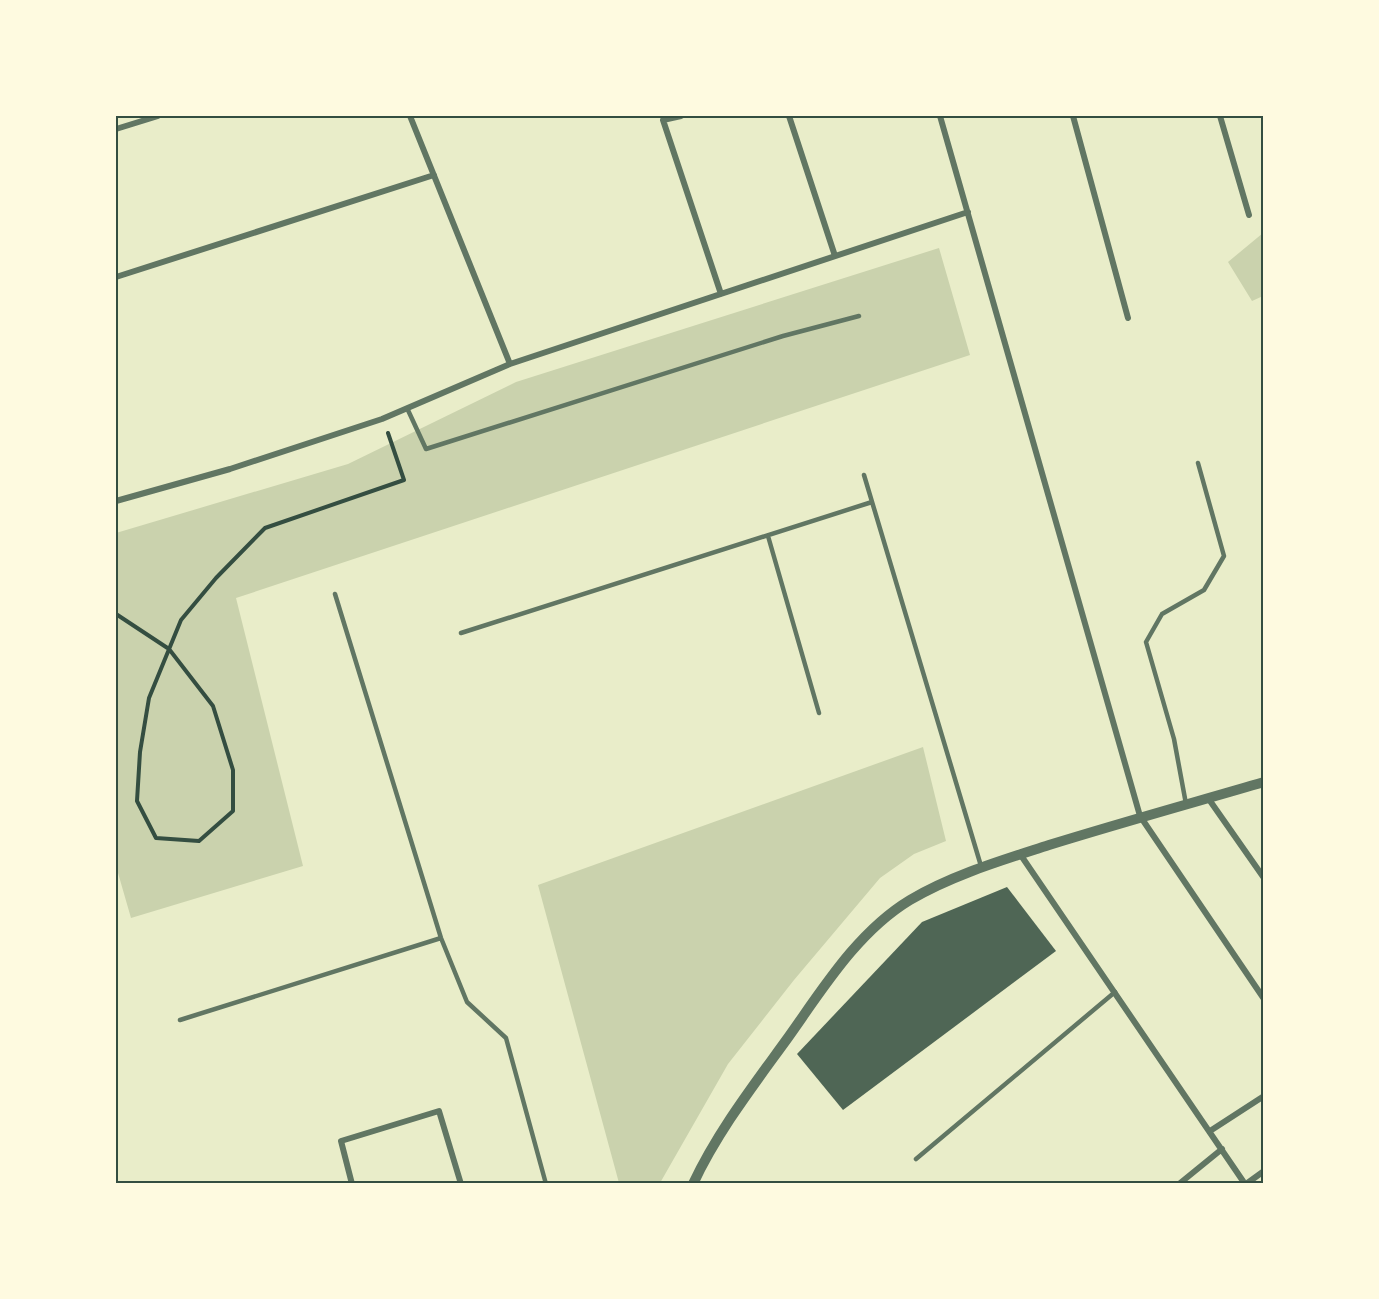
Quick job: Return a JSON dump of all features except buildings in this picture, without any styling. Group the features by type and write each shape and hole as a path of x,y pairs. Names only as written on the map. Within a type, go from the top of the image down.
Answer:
{"street":[{"path":"116,129 158,116"},
{"path":"410,116 510,364"},
{"path":"681,116 663,120 721,294"},
{"path":"789,116 835,256"},
{"path":"940,116 1140,816 1263,999"},
{"path":"1073,116 1128,318"},
{"path":"1220,116 1249,215"},
{"path":"116,277 434,175"},
{"path":"116,501 230,469 382,418 510,364 968,212"},
{"path":"693,1184 724,1125 826,984 855,948 881,922 909,901 948,881 1020,854 1140,816 1263,782"},
{"path":"1208,798 1263,878"},
{"path":"1020,854 1246,1184 1263,1171"},
{"path":"1210,1131 1263,1095"},
{"path":"352,1184 341,1141 439,1111 461,1184"},
{"path":"1179,1184 1222,1149"}],"lane":[{"path":"406,408 426,449 783,336 859,316"},
{"path":"1186,804 1174,740 1146,642 1162,614 1204,590 1224,556 1198,463"},
{"path":"864,475 982,868"},
{"path":"461,633 873,502"},
{"path":"768,536 819,713"},
{"path":"335,594 441,938 467,1002 506,1038 546,1184"},
{"path":"180,1020 441,938"},
{"path":"916,1159 1115,992"}],"path":[{"path":"116,614 169,650 213,706 232,770 233,811 199,841 156,838 137,801 140,752 149,698 169,650 181,620 216,578 265,528 404,480 382,418"}],"green space":[{"path":"1263,233 1263,296 1252,301 1228,262"},
{"path":"939,248 970,355 236,598 303,866 131,918 116,866 116,533 348,464 516,382"},
{"path":"923,747 946,841 914,854 880,878 794,980 728,1064 660,1183 619,1183 538,885"}]}
